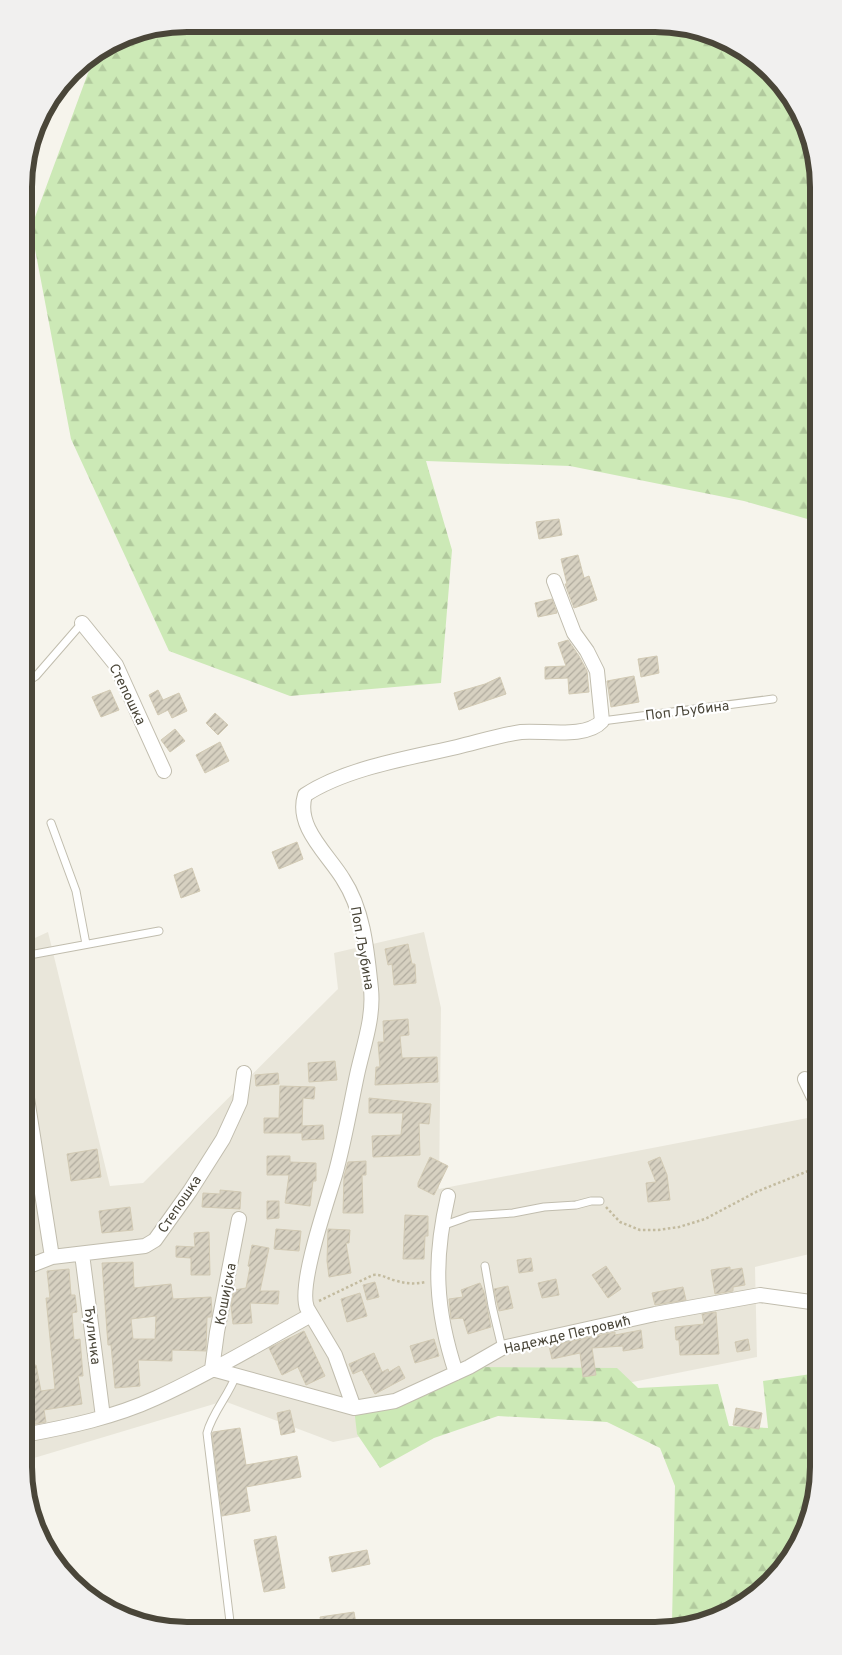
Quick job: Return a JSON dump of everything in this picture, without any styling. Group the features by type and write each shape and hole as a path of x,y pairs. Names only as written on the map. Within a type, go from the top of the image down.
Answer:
{"street":[{"path":"554,581 574,633 587,651 597,671 602,721"},
{"name":"Степошка","path":"82,623 116,665 164,771"},
{"name":"Поп Љубина","path":"309,1311 305,1301 311,1258 336,1172 372,998 368,961 358,910 343,878 317,843 310,830 302,806 305,795 321,785 371,768 419,756 521,732 583,731 597,726 602,721"},
{"name":"Степошка","path":"32,1265 52,1256 145,1246 155,1240 190,1191 223,1139 240,1102 244,1073"},
{"path":"805,1079 809,1088"},
{"path":"32,1130 52,1256"},
{"path":"448,1196 442,1226 437,1280 441,1318 456,1373"},
{"name":"Кошијска","path":"212,1369 217,1332 240,1219"},
{"name":"Ђуличка","path":"82,1254 103,1417"},
{"name":"Надежде Петровић","path":"212,1369 354,1408 395,1401 456,1373 502,1348 655,1314 760,1295 809,1302"},
{"path":"32,1434 59,1429 103,1417 155,1398 212,1369 309,1311 335,1355 354,1408"}],"lane":[{"path":"32,679 82,623"},
{"name":"Поп Љубина","path":"602,721 773,699"},
{"path":"51,823 76,891 86,944"},
{"path":"32,954 159,930"},
{"path":"442,1226 470,1216 576,1205 591,1200 600,1201"},
{"path":"485,1266 502,1348"},
{"path":"230,1622 207,1434 236,1375"}],"path":[{"path":"600,1201 616,1219 624,1224 640,1230 658,1230 692,1224 705,1219 756,1192 809,1171"},
{"path":"309,1311 320,1300 372,1275 380,1275 407,1283 437,1280"}],"shaded area":[{"path":"48,932 110,1186 143,1183 338,989 334,953 424,932 441,1008 439,1189 809,1118 809,1254 755,1267 757,1357 333,1442 224,1401 32,1459 32,939"}],"green space":[{"path":"654,32 684,35 704,41 740,59 757,71 771,85 783,102 793,119 807,158 810,188 810,520 744,501 570,466 426,461 452,550 441,683 290,696 169,651 71,439 32,233 32,225 88,73 95,64 128,44 158,35 178,33"},
{"path":"469,1367 617,1368 638,1388 718,1384 729,1426 768,1428 763,1381 809,1374 809,1477 807,1497 793,1536 777,1562 757,1584 723,1606 694,1617 672,1621 675,1486 660,1448 607,1422 498,1416 434,1438 380,1468 357,1434 354,1408 395,1401"}],"building":[{"path":"559,519 562,535 539,539 536,522"},
{"path":"578,555 584,578 589,576 597,600 574,608 565,584 567,584 561,559"},
{"path":"552,599 557,613 538,617 535,603"},
{"path":"568,640 587,671 589,692 569,694 568,678 545,679 545,667 566,666 558,643"},
{"path":"657,656 659,673 641,677 638,659"},
{"path":"634,676 639,702 611,707 607,681"},
{"path":"500,677 506,694 459,710 454,693 485,684"},
{"path":"110,690 119,710 101,717 92,697"},
{"path":"158,690 163,700 179,693 187,711 172,718 168,710 158,715 149,695"},
{"path":"215,713 228,725 218,735 206,723"},
{"path":"175,729 185,741 170,752 161,740"},
{"path":"220,742 229,761 205,773 196,755"},
{"path":"297,842 303,859 279,869 272,852"},
{"path":"192,868 200,891 181,898 174,875"},
{"path":"408,944 412,964 415,964 416,983 394,985 392,964 388,965 385,949"},
{"path":"408,1019 409,1035 400,1036 402,1058 437,1057 438,1082 375,1085 376,1067 380,1067 378,1042 384,1042 383,1021"},
{"path":"335,1061 337,1080 309,1082 308,1063"},
{"path":"278,1073 279,1084 256,1086 255,1075"},
{"path":"280,1086 315,1087 314,1099 303,1098 302,1126 323,1125 324,1139 302,1140 302,1133 264,1133 264,1118 279,1118"},
{"path":"369,1098 431,1104 429,1124 419,1123 420,1155 373,1157 372,1136 401,1135 403,1113 369,1113"},
{"path":"97,1149 101,1177 71,1181 67,1154"},
{"path":"267,1156 290,1156 290,1162 316,1163 316,1181 313,1181 310,1206 285,1203 289,1175 267,1175"},
{"path":"430,1157 448,1166 434,1195 418,1187"},
{"path":"660,1157 667,1175 670,1200 648,1202 646,1183 656,1182 648,1162"},
{"path":"366,1161 366,1175 362,1175 363,1213 343,1213 344,1176 348,1162"},
{"path":"220,1190 241,1192 240,1209 202,1207 203,1193 220,1194"},
{"path":"267,1201 279,1201 279,1218 267,1219"},
{"path":"130,1207 133,1230 102,1233 99,1211"},
{"path":"405,1215 428,1216 428,1236 425,1236 424,1259 403,1259"},
{"path":"276,1229 301,1231 299,1251 274,1249"},
{"path":"328,1229 350,1230 349,1243 346,1243 351,1273 329,1277 327,1261"},
{"path":"209,1232 210,1275 191,1275 191,1258 176,1257 176,1246 195,1247 194,1233"},
{"path":"252,1245 269,1248 260,1291 279,1291 278,1304 250,1303 252,1323 233,1324 231,1306 234,1290 246,1288"},
{"path":"531,1258 533,1271 519,1273 517,1260"},
{"path":"133,1262 134,1288 171,1284 173,1299 211,1297 212,1313 211,1317 207,1317 206,1351 172,1350 172,1361 138,1360 140,1386 115,1388 111,1345 108,1345 102,1263","holes":["156,1316 155,1339 133,1339 131,1319"]},
{"path":"606,1266 621,1289 608,1298 592,1275"},
{"path":"730,1267 730,1270 742,1268 745,1285 733,1287 733,1291 715,1294 711,1270"},
{"path":"69,1269 71,1295 75,1295 77,1312 72,1313 74,1340 80,1339 83,1376 78,1376 82,1404 44,1410 46,1422 32,1425 32,1366 36,1365 41,1391 55,1389 46,1298 50,1298 47,1271"},
{"path":"556,1279 559,1295 542,1298 538,1283"},
{"path":"375,1282 379,1297 367,1300 363,1285"},
{"path":"480,1283 484,1292 491,1327 468,1334 463,1318 451,1319 449,1299 463,1297 461,1290"},
{"path":"508,1286 513,1308 499,1311 494,1289"},
{"path":"683,1287 686,1300 655,1305 652,1293"},
{"path":"360,1293 367,1316 347,1322 341,1299"},
{"path":"716,1312 719,1354 680,1355 679,1340 676,1340 675,1327 704,1324 702,1314"},
{"path":"641,1330 643,1348 623,1351 623,1346 592,1348 596,1375 583,1377 580,1353 552,1359 549,1346 615,1332 615,1335"},
{"path":"304,1331 325,1376 306,1385 298,1367 282,1375 269,1348"},
{"path":"434,1339 439,1356 415,1363 410,1346"},
{"path":"748,1339 750,1350 737,1352 735,1342"},
{"path":"374,1353 382,1372 388,1369 389,1372 399,1366 405,1378 375,1394 362,1370 353,1374 349,1364"},
{"path":"736,1408 762,1413 759,1429 733,1425"},
{"path":"290,1410 295,1432 281,1435 277,1413"},
{"path":"240,1428 246,1465 297,1456 301,1477 246,1487 250,1511 222,1516 212,1434 213,1432"},
{"path":"276,1536 285,1588 264,1592 254,1540"},
{"path":"367,1550 370,1564 332,1572 329,1557"},
{"path":"354,1612 356,1622 321,1622 320,1617"}]}
